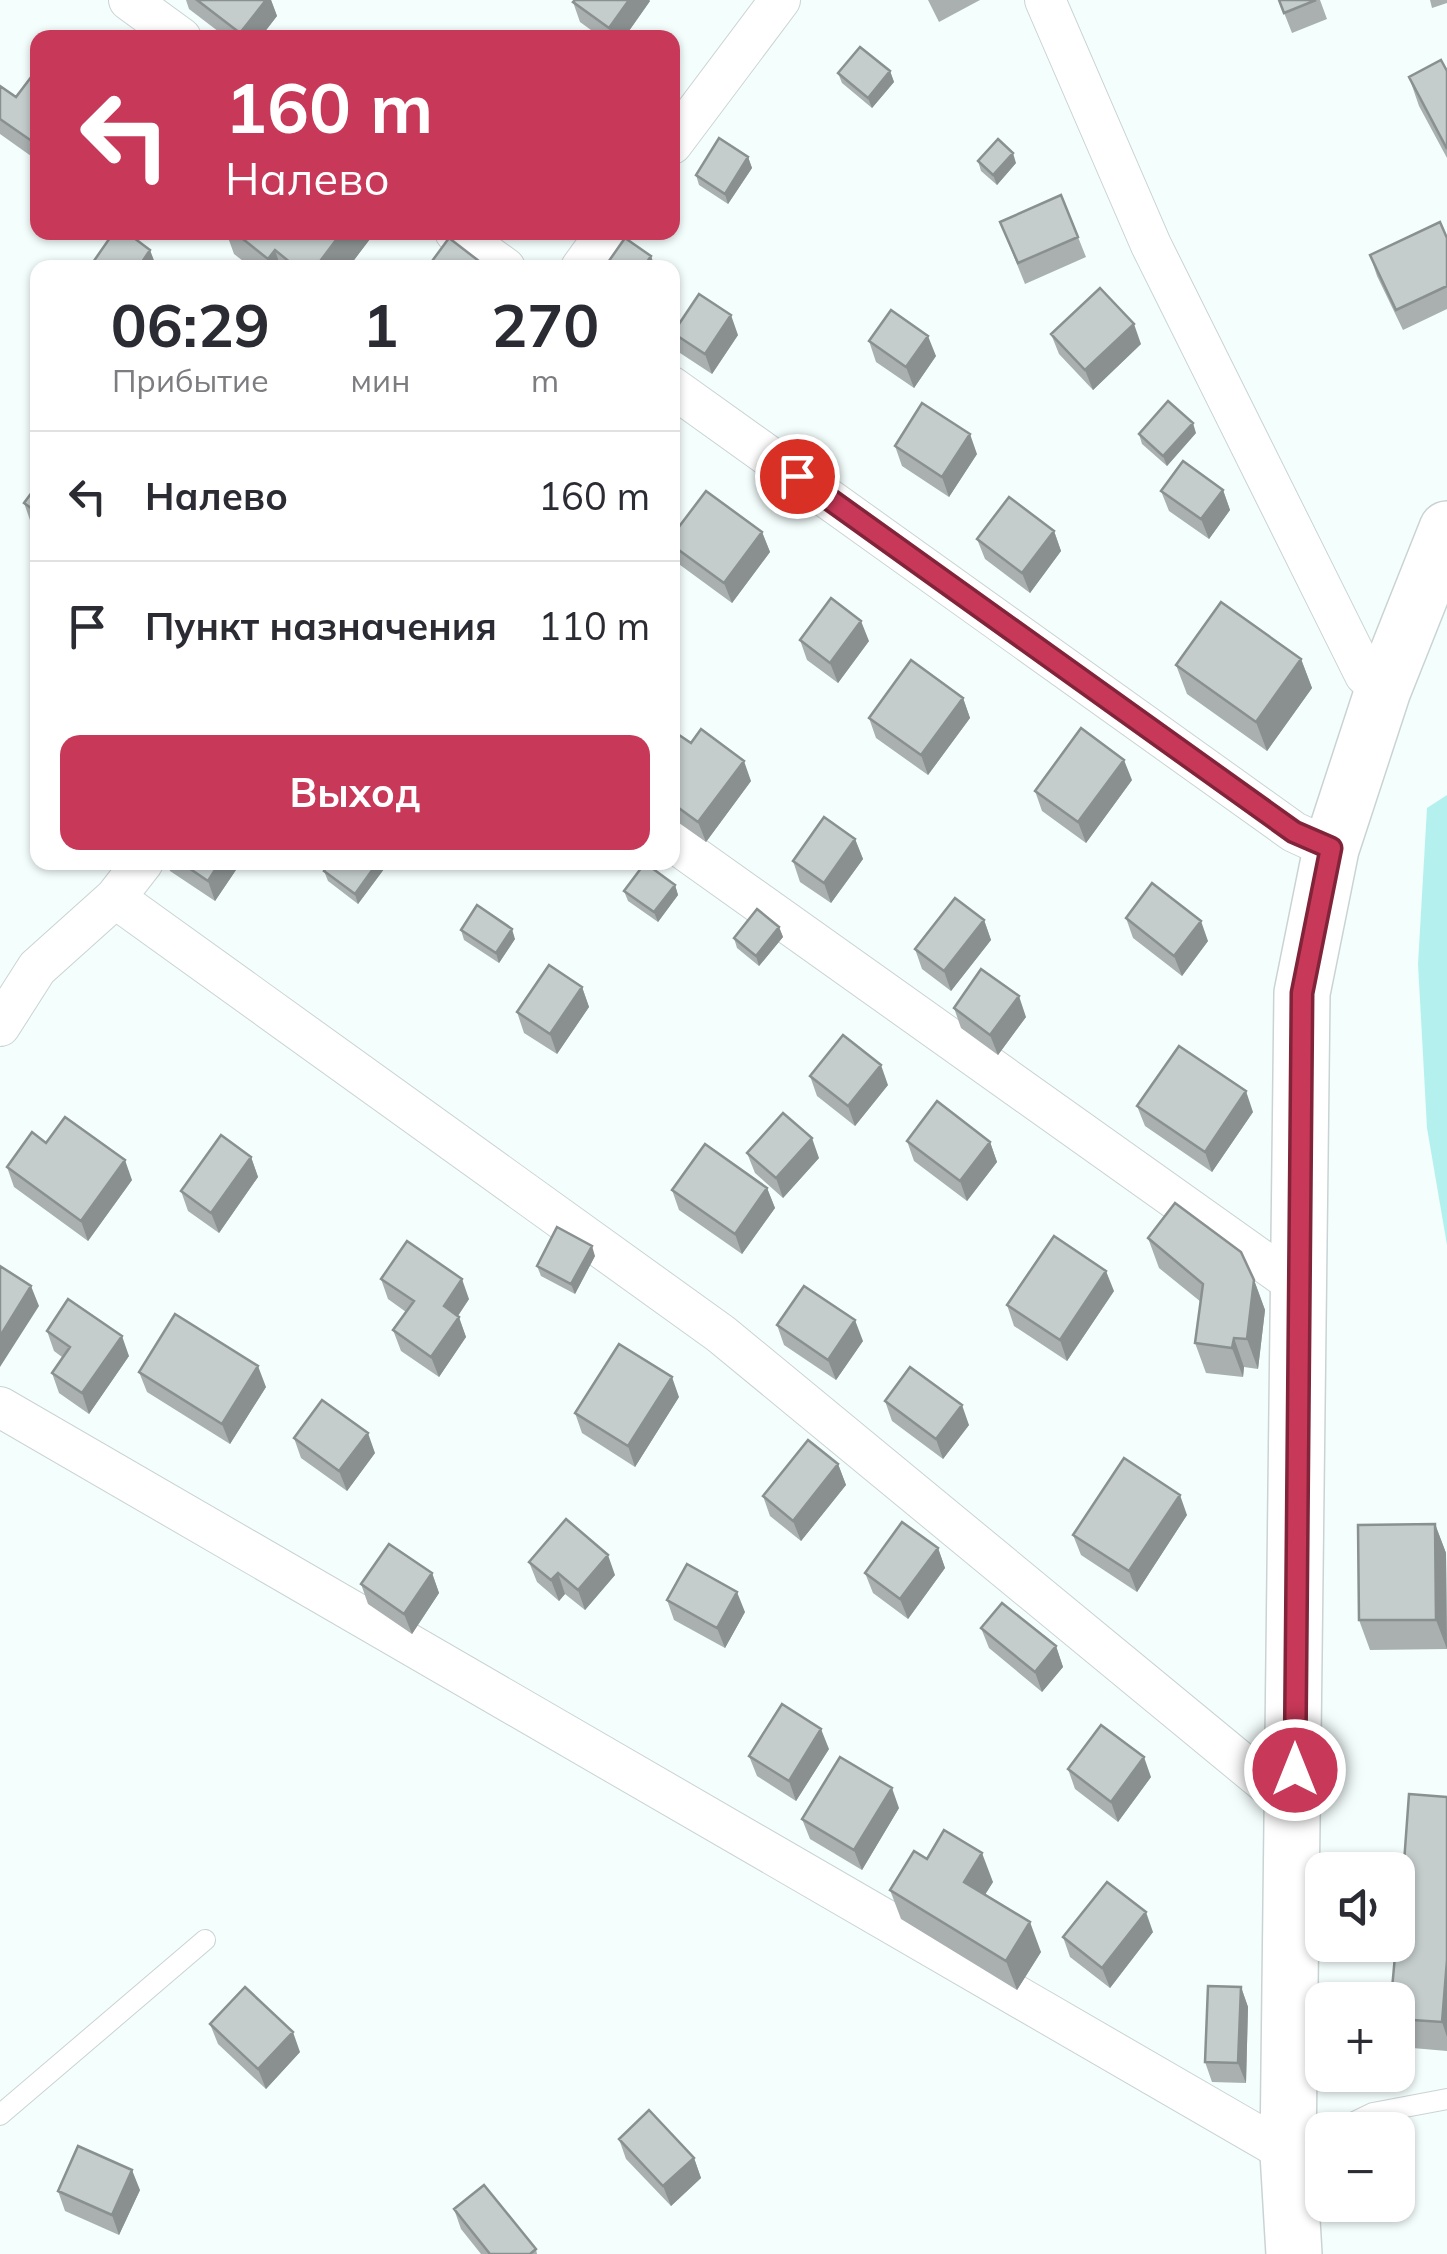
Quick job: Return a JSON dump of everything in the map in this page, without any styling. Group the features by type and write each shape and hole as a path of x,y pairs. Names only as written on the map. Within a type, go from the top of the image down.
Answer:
{"street":[{"path":"129,0 170,30"},
{"path":"1045,0 1151,245 1365,675 1383,690"},
{"path":"680,133 771,3"},
{"path":"466,240 493,260"},
{"path":"680,394 1294,832 1331,848"},
{"path":"1294,2254 1302,993 1331,848 1383,690 1447,529"},
{"path":"680,847 1299,1287"},
{"path":"0,1026 36,968 115,898 137,870"},
{"path":"115,898 721,1334 1295,1807"},
{"path":"0,1407 1297,2149"}],"lane":[{"path":"0,2115 205,1940"},
{"path":"1384,2112 1447,2099"}],"shaded area":[{"path":"1447,795 1447,1245 1427,1128 1418,964 1427,808"}],"building":[{"path":"197,0 266,0 242,30 236,30"},
{"path":"575,0 629,0 609,28"},
{"path":"1279,0 1316,0 1284,13"},
{"path":"860,47 890,71 868,98 838,73"},
{"path":"1441,60 1447,71 1447,149 1409,77"},
{"path":"30,79 30,140 0,119 0,86 16,97"},
{"path":"719,138 748,157 725,194 696,175"},
{"path":"998,139 1013,153 993,175 978,161"},
{"path":"1061,195 1078,237 1018,263 1000,222"},
{"path":"1440,222 1447,238 1447,286 1396,310 1370,255"},
{"path":"108,240 137,240 150,250 143,260 95,260"},
{"path":"244,240 336,240 321,260 287,260 275,250 268,259"},
{"path":"452,240 478,260 433,260"},
{"path":"624,240 651,256 648,260 610,260"},
{"path":"1100,288 1134,324 1085,370 1051,334"},
{"path":"699,294 731,315 705,354 680,338 680,322"},
{"path":"891,310 928,336 906,367 869,341"},
{"path":"1168,401 1193,423 1163,456 1139,434"},
{"path":"922,403 970,434 942,477 895,446"},
{"path":"1183,461 1223,490 1201,519 1161,491"},
{"path":"706,491 762,532 724,583 680,551 680,525"},
{"path":"1009,497 1054,531 1022,573 977,539"},
{"path":"831,598 861,621 830,663 800,640"},
{"path":"1221,602 1301,659 1256,722 1176,665"},
{"path":"911,660 963,698 921,755 869,718"},
{"path":"1081,728 1124,760 1078,822 1035,791"},
{"path":"701,729 744,761 698,822 680,809 680,736 691,743"},
{"path":"824,817 855,839 824,883 793,861"},
{"path":"192,870 215,870 208,881"},
{"path":"325,870 372,870 355,894"},
{"path":"640,870 655,870 675,885 654,912 624,891"},
{"path":"1152,883 1201,921 1174,956 1126,918"},
{"path":"955,898 984,920 944,971 915,949"},
{"path":"477,905 512,929 496,953 461,930"},
{"path":"757,909 779,927 756,956 734,938"},
{"path":"549,965 582,987 550,1034 517,1012"},
{"path":"981,969 1019,996 990,1035 954,1008"},
{"path":"843,1035 881,1065 848,1106 810,1076"},
{"path":"1179,1046 1246,1091 1205,1152 1137,1106"},
{"path":"937,1101 990,1142 960,1181 907,1141"},
{"path":"783,1113 812,1138 776,1178 747,1153"},
{"path":"65,1117 125,1160 81,1221 7,1167 32,1132 46,1143"},
{"path":"221,1135 251,1157 211,1213 181,1191"},
{"path":"705,1144 767,1188 735,1234 672,1190"},
{"path":"1175,1203 1241,1252 1254,1280 1247,1339 1234,1338 1232,1348 1195,1343 1203,1284 1148,1238"},
{"path":"557,1227 592,1246 571,1284 537,1266"},
{"path":"1054,1236 1106,1271 1060,1340 1007,1305"},
{"path":"407,1241 462,1279 444,1306 459,1317 431,1357 393,1330 414,1301 381,1279"},
{"path":"0,1266 31,1286 0,1336"},
{"path":"804,1286 855,1320 828,1360 777,1325"},
{"path":"68,1299 122,1336 82,1393 52,1373 70,1347 47,1331"},
{"path":"175,1314 258,1366 222,1424 139,1372"},
{"path":"619,1344 672,1377 628,1446 575,1413"},
{"path":"910,1367 962,1405 936,1439 885,1401"},
{"path":"322,1400 368,1433 339,1471 294,1438"},
{"path":"808,1440 838,1464 793,1521 763,1496"},
{"path":"1124,1458 1180,1495 1129,1571 1073,1535"},
{"path":"566,1519 608,1555 578,1590 558,1573 551,1580 529,1562"},
{"path":"902,1522 938,1548 900,1599 865,1573"},
{"path":"1435,1524 1436,1620 1359,1620 1358,1525"},
{"path":"389,1544 432,1573 404,1614 361,1584"},
{"path":"687,1564 737,1592 717,1628 667,1600"},
{"path":"1002,1603 1056,1646 1035,1672 981,1628"},
{"path":"782,1704 821,1729 789,1781 749,1756"},
{"path":"1101,1725 1144,1757 1111,1802 1068,1769"},
{"path":"840,1757 892,1788 854,1850 802,1819"},
{"path":"1409,1794 1447,1797 1447,1960 1442,2022 1415,2020 1415,1982 1393,1982 1394,1962 1415,1962 1415,1852 1405,1852"},
{"path":"944,1830 982,1853 964,1882 1030,1922 1006,1961 890,1890 914,1851 927,1859"},
{"path":"1107,1882 1146,1912 1102,1968 1063,1937"},
{"path":"1208,1986 1241,1987 1238,2063 1205,2062"},
{"path":"245,1987 293,2032 258,2069 210,2024"},
{"path":"649,2110 694,2158 663,2186 619,2139"},
{"path":"78,2146 132,2170 112,2215 58,2191"},
{"path":"484,2185 536,2249 530,2254 490,2254 454,2209"}],"route":[{"path":"797,476 1294,832 1331,848 1302,993 1295,1770"}]}
